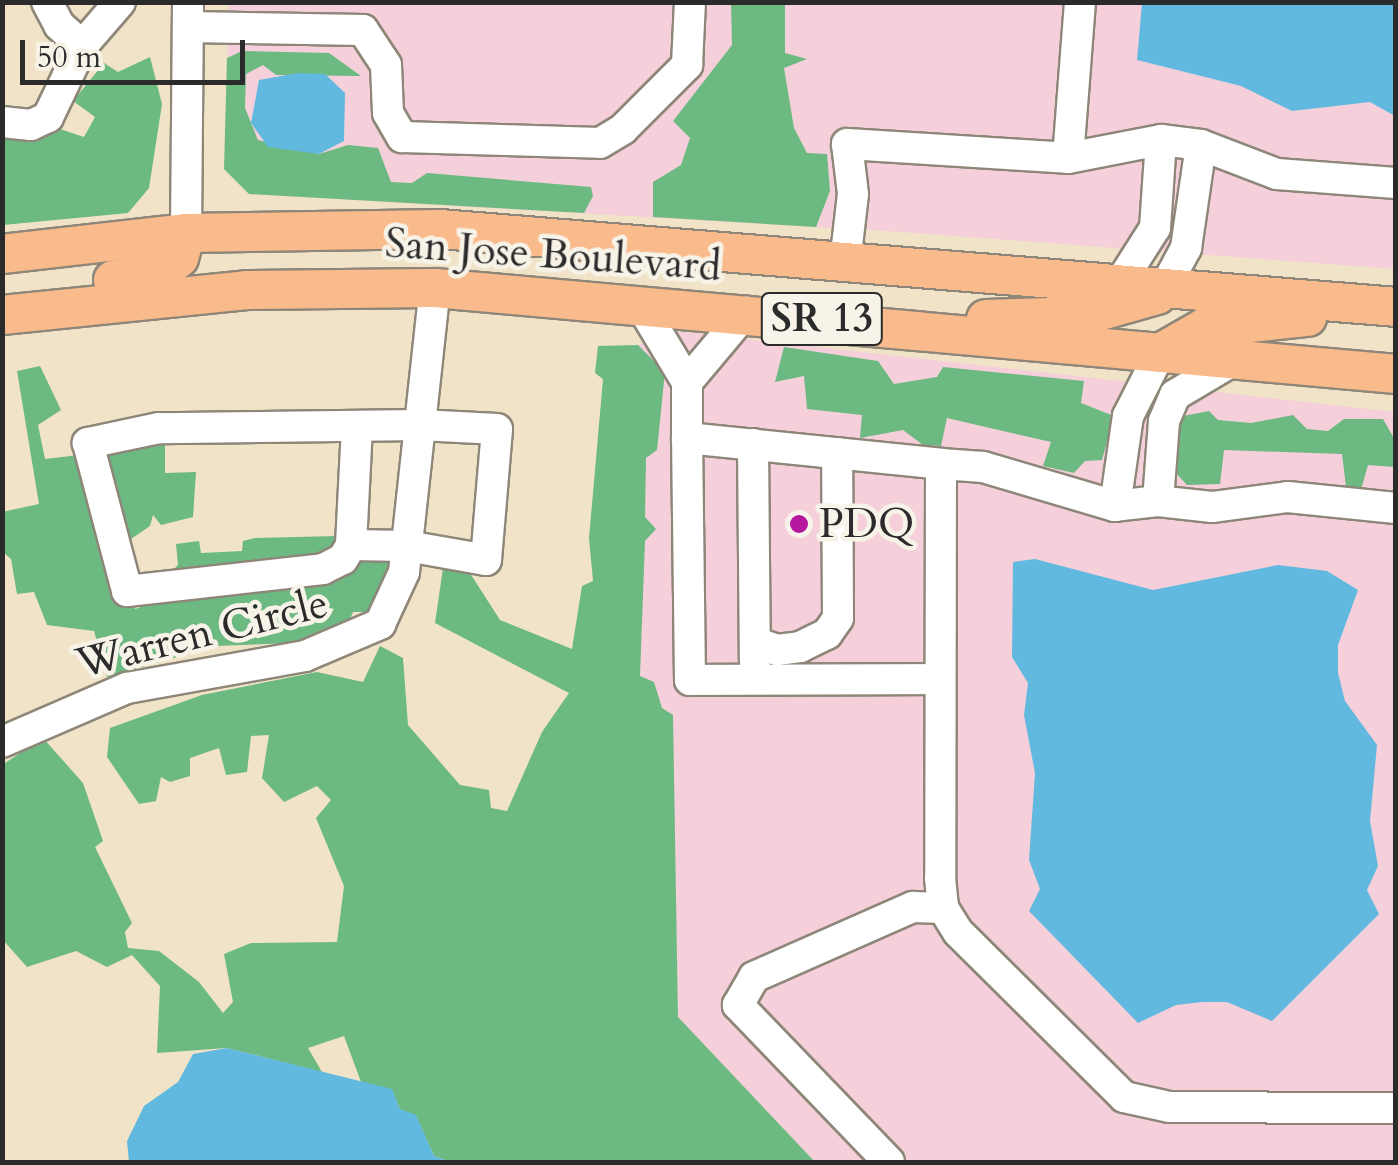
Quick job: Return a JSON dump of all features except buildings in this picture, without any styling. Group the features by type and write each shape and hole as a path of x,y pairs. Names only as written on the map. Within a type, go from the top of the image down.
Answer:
{"main road":[{"name":"San Jose Boulevard","path":"2,254 186,233 440,229 1384,306"},
{"path":"2,293 163,270 178,258 186,233"},
{"path":"435,288 440,267 454,254 554,256 582,239"},
{"name":"San Jose Boulevard","path":"2,315 246,290 435,288 746,312 1396,374"},
{"path":"920,329 1018,314 1118,311 1164,290"},
{"path":"1160,353 1204,328 1384,306"}],"street":[{"path":"47,2 59,25 82,46"},
{"path":"2,122 31,126 48,117 82,46 120,2"},
{"path":"186,233 188,14 364,30 386,64 388,113 402,136 600,143 623,129 687,65 690,2"},
{"path":"1068,158 1080,2"},
{"path":"1118,286 1155,228 1161,140"},
{"path":"846,263 852,194 848,144 1068,158 1161,140 1201,145 1277,174 1396,183"},
{"path":"1164,290 1186,248 1201,145"},
{"name":"Warren Circle","path":"2,742 127,688 305,656 364,636 397,598 435,288"},
{"path":"640,304 687,382 690,680 940,679"},
{"path":"687,382 746,312"},
{"path":"1116,506 1128,416 1160,353"},
{"path":"1158,500 1164,421 1175,395 1234,360"},
{"path":"352,545 406,546 486,560 497,428 420,425 159,428 88,444 128,592 323,568 343,560 352,545 358,426"},
{"path":"687,438 983,467 1116,506 1158,500 1212,507 1288,497 1396,508"},
{"path":"753,444 756,679"},
{"path":"755,642 776,650 800,647 827,634 838,618 836,453"},
{"path":"941,464 944,908 958,932 1124,1097 1168,1107 1396,1108"},
{"path":"889,1162 738,1005 754,976 913,907 944,908"}],"shaded area":[{"path":"229,3 1395,3 1395,269 901,232 249,194 224,169"},
{"path":"675,331 1395,412 1395,1162 815,1162 678,1017 672,728 632,706 638,345"}],"green space":[{"path":"731,3 785,3 785,53 807,59 784,68 794,128 807,153 827,154 830,191 816,227 653,217 653,182 681,165 690,138 673,121 732,45"},
{"path":"242,51 329,53 361,76 276,75 263,65 246,74 245,108 258,140 319,154 348,145 378,148 391,182 412,183 427,173 591,187 593,196 584,213 249,194 224,169 227,58"},
{"path":"150,57 162,104 149,188 128,213 3,225 2,133 37,142 57,128 84,137 95,117 73,101 104,63 118,72"},
{"path":"638,345 665,372 657,450 646,458 645,517 656,529 645,541 640,676 654,682 662,708 673,715 678,1017 815,1162 451,1162 434,1156 416,1116 400,1109 392,1090 361,1082 344,1036 308,1048 322,1072 227,1048 157,1053 160,986 132,955 107,967 76,951 27,967 3,940 2,765 43,738 83,783 103,841 95,847 132,923 125,932 128,948 159,951 199,982 223,1013 233,1002 224,954 251,943 337,942 344,886 316,818 331,800 317,786 284,802 262,778 269,735 251,736 247,772 226,775 219,748 190,758 190,776 170,782 161,777 156,801 139,804 107,757 110,728 202,695 317,672 363,682 380,646 403,658 408,725 460,785 489,790 491,808 507,811 542,732 569,693 435,623 443,568 468,570 500,620 572,649 582,586 593,581 589,538 603,379 595,373 598,346"},
{"path":"784,347 878,361 894,384 937,377 943,367 1084,381 1081,403 1114,416 1102,460 1085,461 1074,473 1043,466 1051,442 947,418 941,446 923,445 903,430 860,438 862,415 807,409 804,376 775,382"},
{"path":"40,366 61,410 38,425 45,459 165,445 165,473 196,472 193,517 161,525 153,515 150,526 131,539 135,609 159,601 161,582 178,565 176,544 199,541 201,553 242,551 243,541 255,538 337,536 337,512 390,565 367,612 353,612 345,631 317,642 215,646 107,677 94,631 47,625 34,592 17,594 11,559 3,552 2,512 39,504 17,371"},
{"path":"1209,411 1218,420 1251,423 1293,415 1307,429 1328,431 1344,419 1383,419 1395,440 1395,467 1368,465 1360,493 1346,487 1342,454 1224,450 1220,484 1187,485 1171,468 1178,417"}],"water":[{"path":"1142,3 1395,3 1395,116 1370,102 1292,111 1241,86 1137,60"},
{"path":"298,73 325,74 345,93 344,141 319,154 268,147 251,123 259,80"},
{"path":"1035,559 1153,590 1278,565 1327,571 1358,590 1338,645 1338,673 1345,701 1377,745 1370,821 1378,866 1367,890 1379,914 1272,1021 1227,1002 1202,1002 1176,1005 1138,1023 1029,911 1040,889 1029,860 1035,773 1024,715 1028,683 1012,657 1013,562"},
{"path":"227,1048 392,1089 400,1109 416,1115 434,1156 451,1162 129,1162 127,1141 144,1106 178,1082 193,1054"}],"place":[{"name":"PDQ","path":"799,524"}]}
